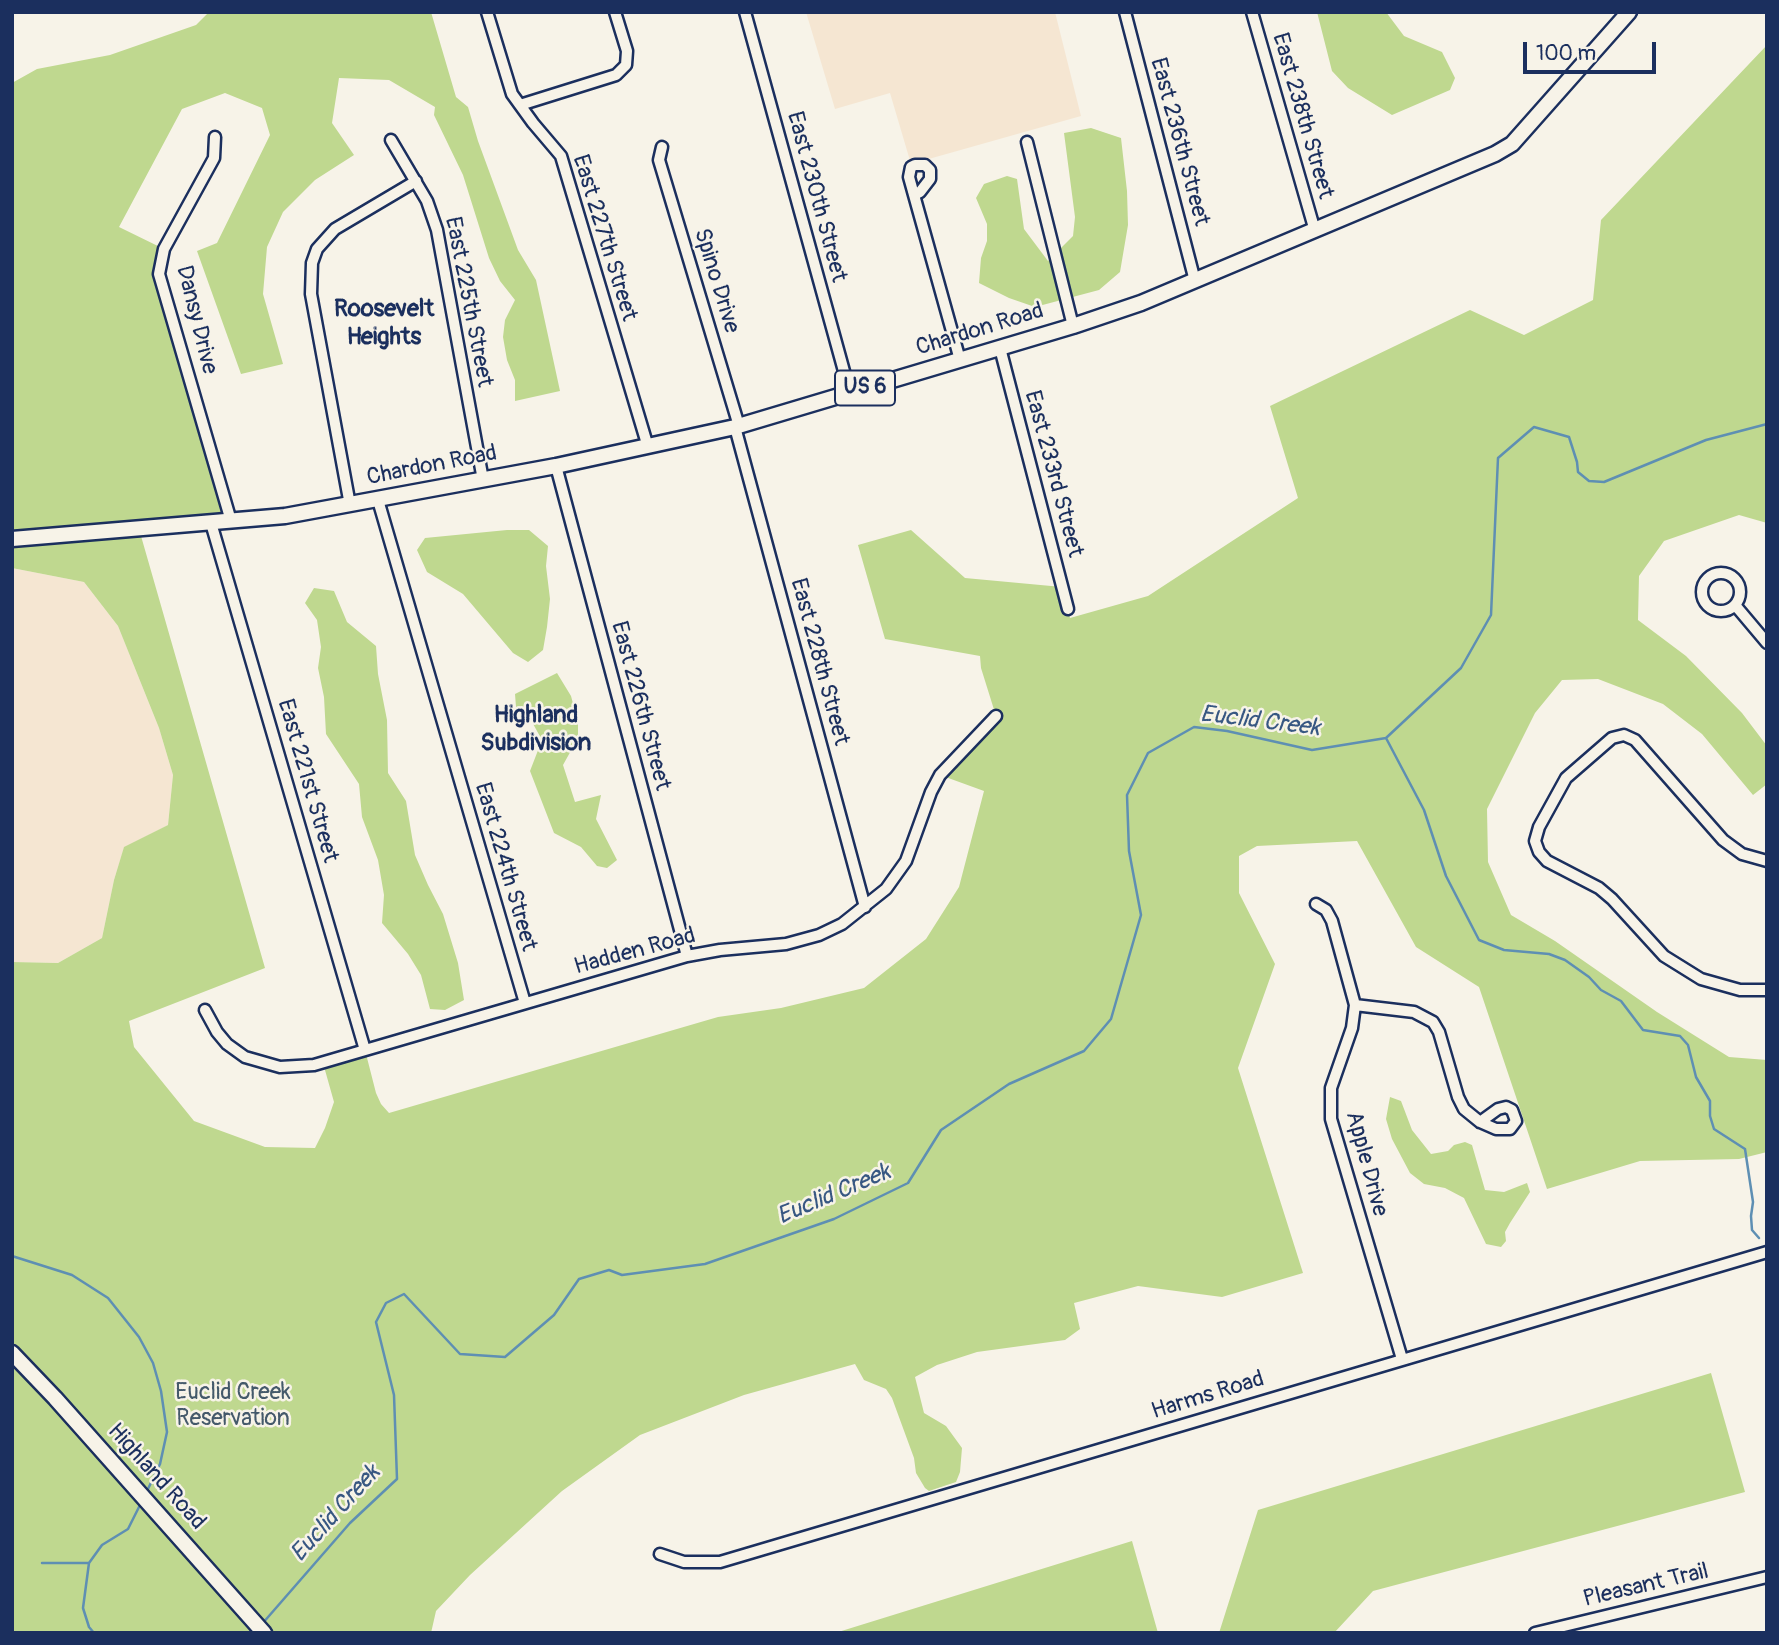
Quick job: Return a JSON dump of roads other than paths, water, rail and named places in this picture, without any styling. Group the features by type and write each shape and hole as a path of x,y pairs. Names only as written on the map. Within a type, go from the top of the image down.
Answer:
{"main road":[{"name":"Chardon Road","path":"12,539 285,516 556,466 737,426 1073,326 1195,281 1495,154 1512,144 1629,12"},
{"name":"Highland Road","path":"12,1353 232,1594 264,1633"}],"street":[{"name":"East 227th Street","path":"487,12 507,81 520,105 561,156 648,447"},
{"path":"520,105 616,75 626,65 627,51 615,12"},
{"name":"East 230th Street","path":"745,12 850,393"},
{"name":"East 236th Street","path":"1125,12 1195,281"},
{"name":"East 238th Street","path":"1252,12 1315,231"},
{"name":"Dansy Drive","path":"215,137 214,158 163,249 159,274 232,521"},
{"name":"East 225th Street","path":"391,140 427,201 437,230 483,480"},
{"path":"1027,142 1073,326"},
{"name":"Spino Drive","path":"663,146 659,160 737,426"},
{"path":"350,505 311,294 312,263 317,249 335,229 416,181"},
{"path":"914,195 960,360"},
{"name":"East 233rd Street","path":"1000,348 1068,610"},
{"name":"East 228th Street","path":"737,426 865,907"},
{"name":"East 226th Street","path":"556,466 687,956"},
{"name":"East 224th Street","path":"378,500 525,1003"},
{"name":"East 221st Street","path":"211,523 365,1051"},
{"path":"1723,572 1736,579 1740,592 1735,605 1721,611 1708,606 1701,593 1709,576 1723,572"},
{"path":"1735,605 1767,643"},
{"name":"Hadden Road","path":"205,1010 217,1032 245,1057 266,1065 294,1068 365,1051 687,956 786,944 819,935 842,925 886,889 906,861 931,792 940,775 996,716"},
{"path":"1767,861 1742,854 1723,840 1635,740 1624,735 1612,738 1566,778 1539,827 1535,841 1546,861 1599,888 1612,899 1664,956 1701,979 1740,990 1767,990"},
{"name":"Apple Drive","path":"1316,904 1326,910 1332,921 1355,1005 1352,1028 1332,1081 1330,1111 1402,1359"},
{"path":"1355,1005 1414,1012 1433,1022 1439,1032 1458,1097 1464,1109 1480,1122"},
{"name":"Harms Road","path":"660,1554 684,1562 720,1562 1767,1252"},
{"name":"Pleasant Trail","path":"1535,1633 1767,1577"}],"waterway":[{"name":"Euclid Creek","path":"262,1624 350,1523 397,1479 394,1395 376,1322 386,1303 404,1294 460,1354 505,1357 554,1315 579,1279 609,1270 622,1275 705,1264 834,1219 908,1183 941,1130 1009,1084 1084,1051 1111,1019 1141,915 1129,851 1127,795 1148,753 1194,727 1227,731 1312,750 1386,738 1461,668 1491,615 1498,458 1534,427 1569,437 1578,472 1589,481 1604,482 1706,440 1767,424"},
{"path":"1386,738 1424,810 1446,876 1479,940 1504,950 1549,954 1565,960 1589,977 1601,990 1621,1001 1643,1030 1680,1036 1688,1045 1696,1077 1710,1101 1710,1116 1714,1129 1745,1149 1753,1202 1752,1230 1759,1238"},
{"name":"Euclid Creek","path":"12,1256 72,1275 108,1298 139,1337 153,1363 161,1391 167,1432 160,1464 147,1491"},
{"name":"Euclid Creek","path":"94,1633 89,1627 83,1608 89,1563 102,1545 128,1529 141,1503"},
{"name":"Euclid Creek","path":"42,1563 88,1563"}],"district":[{"name":"Roosevelt Heights","path":"384,324"},
{"name":"Highland Subdivision","path":"536,730"}],"park label":[{"name":"Euclid Creek Reservation","path":"233,1406"}]}
